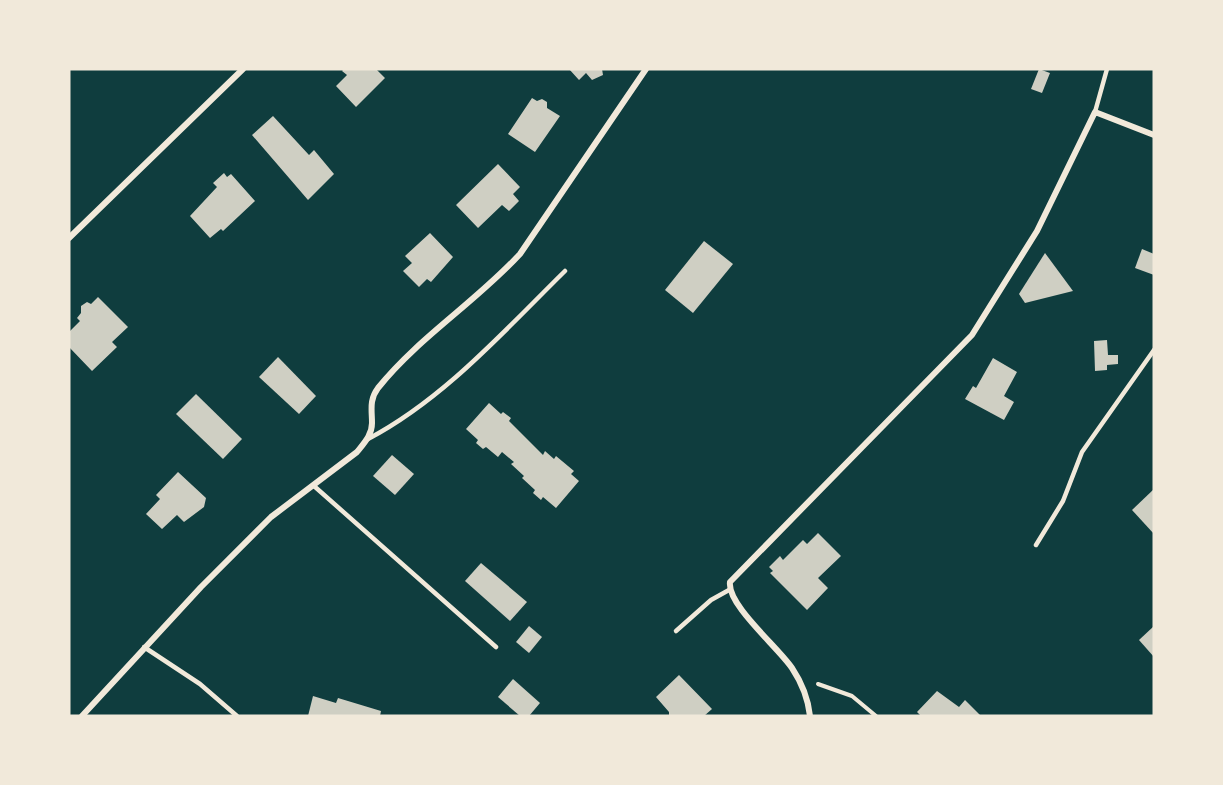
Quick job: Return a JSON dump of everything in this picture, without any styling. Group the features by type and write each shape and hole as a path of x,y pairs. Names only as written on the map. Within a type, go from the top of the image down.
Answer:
{"street":[{"path":"69,238 243,69"},
{"path":"82,716 144,647 271,517 357,452 368,439 372,425 372,400 376,392 398,366 502,274 520,254 646,69"},
{"path":"810,716 802,685 777,647 734,600 729,590 735,575 972,335 1037,231 1095,112 1154,135"}],"lane":[{"path":"1095,112 1107,69"},
{"path":"368,439 393,426 461,373 565,271"},
{"path":"1035,545 1063,501 1082,452 1154,350"},
{"path":"314,486 496,647"},
{"path":"676,631 711,600 729,590"},
{"path":"144,647 200,684 237,716"}],"path":[{"path":"802,685 817,683 842,691 876,716"}],"building":[{"path":"344,69 376,69 385,78 356,107 336,86 347,75 342,71"},
{"path":"569,69 602,69 603,75 592,80 586,73 579,80"},
{"path":"1039,69 1050,73 1042,93 1031,89"},
{"path":"532,98 547,102 547,108 560,116 535,152 508,134"},
{"path":"273,116 309,155 314,150 334,174 308,200 252,135"},
{"path":"498,164 520,187 513,194 519,201 509,211 502,205 478,228 456,205"},
{"path":"224,173 227,177 231,174 255,201 223,231 221,229 210,238 190,216 217,187 213,183"},
{"path":"430,233 453,257 431,282 427,279 419,287 403,271 412,263 405,256"},
{"path":"704,241 733,264 693,313 665,290"},
{"path":"1142,249 1154,254 1154,275 1135,268"},
{"path":"1045,253 1073,291 1025,303 1019,294"},
{"path":"98,297 128,327 112,342 117,347 92,371 69,347 69,332 80,321 77,318 81,313 81,306 87,302 91,304"},
{"path":"1107,340 1108,355 1118,355 1118,364 1107,365 1107,370 1095,371 1094,341"},
{"path":"278,357 316,396 299,414 259,377"},
{"path":"993,358 1017,372 1004,396 1014,402 1004,420 965,399 973,386 976,388"},
{"path":"196,394 242,439 223,459 176,414"},
{"path":"489,403 501,414 503,412 511,418 509,421 543,455 545,451 554,459 556,456 574,471 571,474 579,481 556,508 543,497 541,500 533,493 535,490 511,464 514,462 502,452 498,457 486,447 483,449 476,443 478,440 466,429"},
{"path":"392,455 414,474 395,495 373,476"},
{"path":"178,472 206,498 204,507 184,522 177,515 162,529 146,514 160,499 156,495"},
{"path":"1154,489 1154,534 1132,510"},
{"path":"818,533 841,556 818,578 828,588 807,610 770,573 773,571 769,567 780,556 783,560 803,540 807,544"},
{"path":"481,563 527,602 510,621 465,581"},
{"path":"529,626 542,637 529,653 516,642"},
{"path":"1154,626 1154,657 1139,640"},
{"path":"679,675 712,709 704,716 669,716 669,712 656,697"},
{"path":"513,679 540,703 529,716 520,716 498,697"},
{"path":"937,691 959,707 965,700 981,716 921,716 917,712"},
{"path":"313,696 336,703 338,698 381,711 380,716 308,716"}]}
